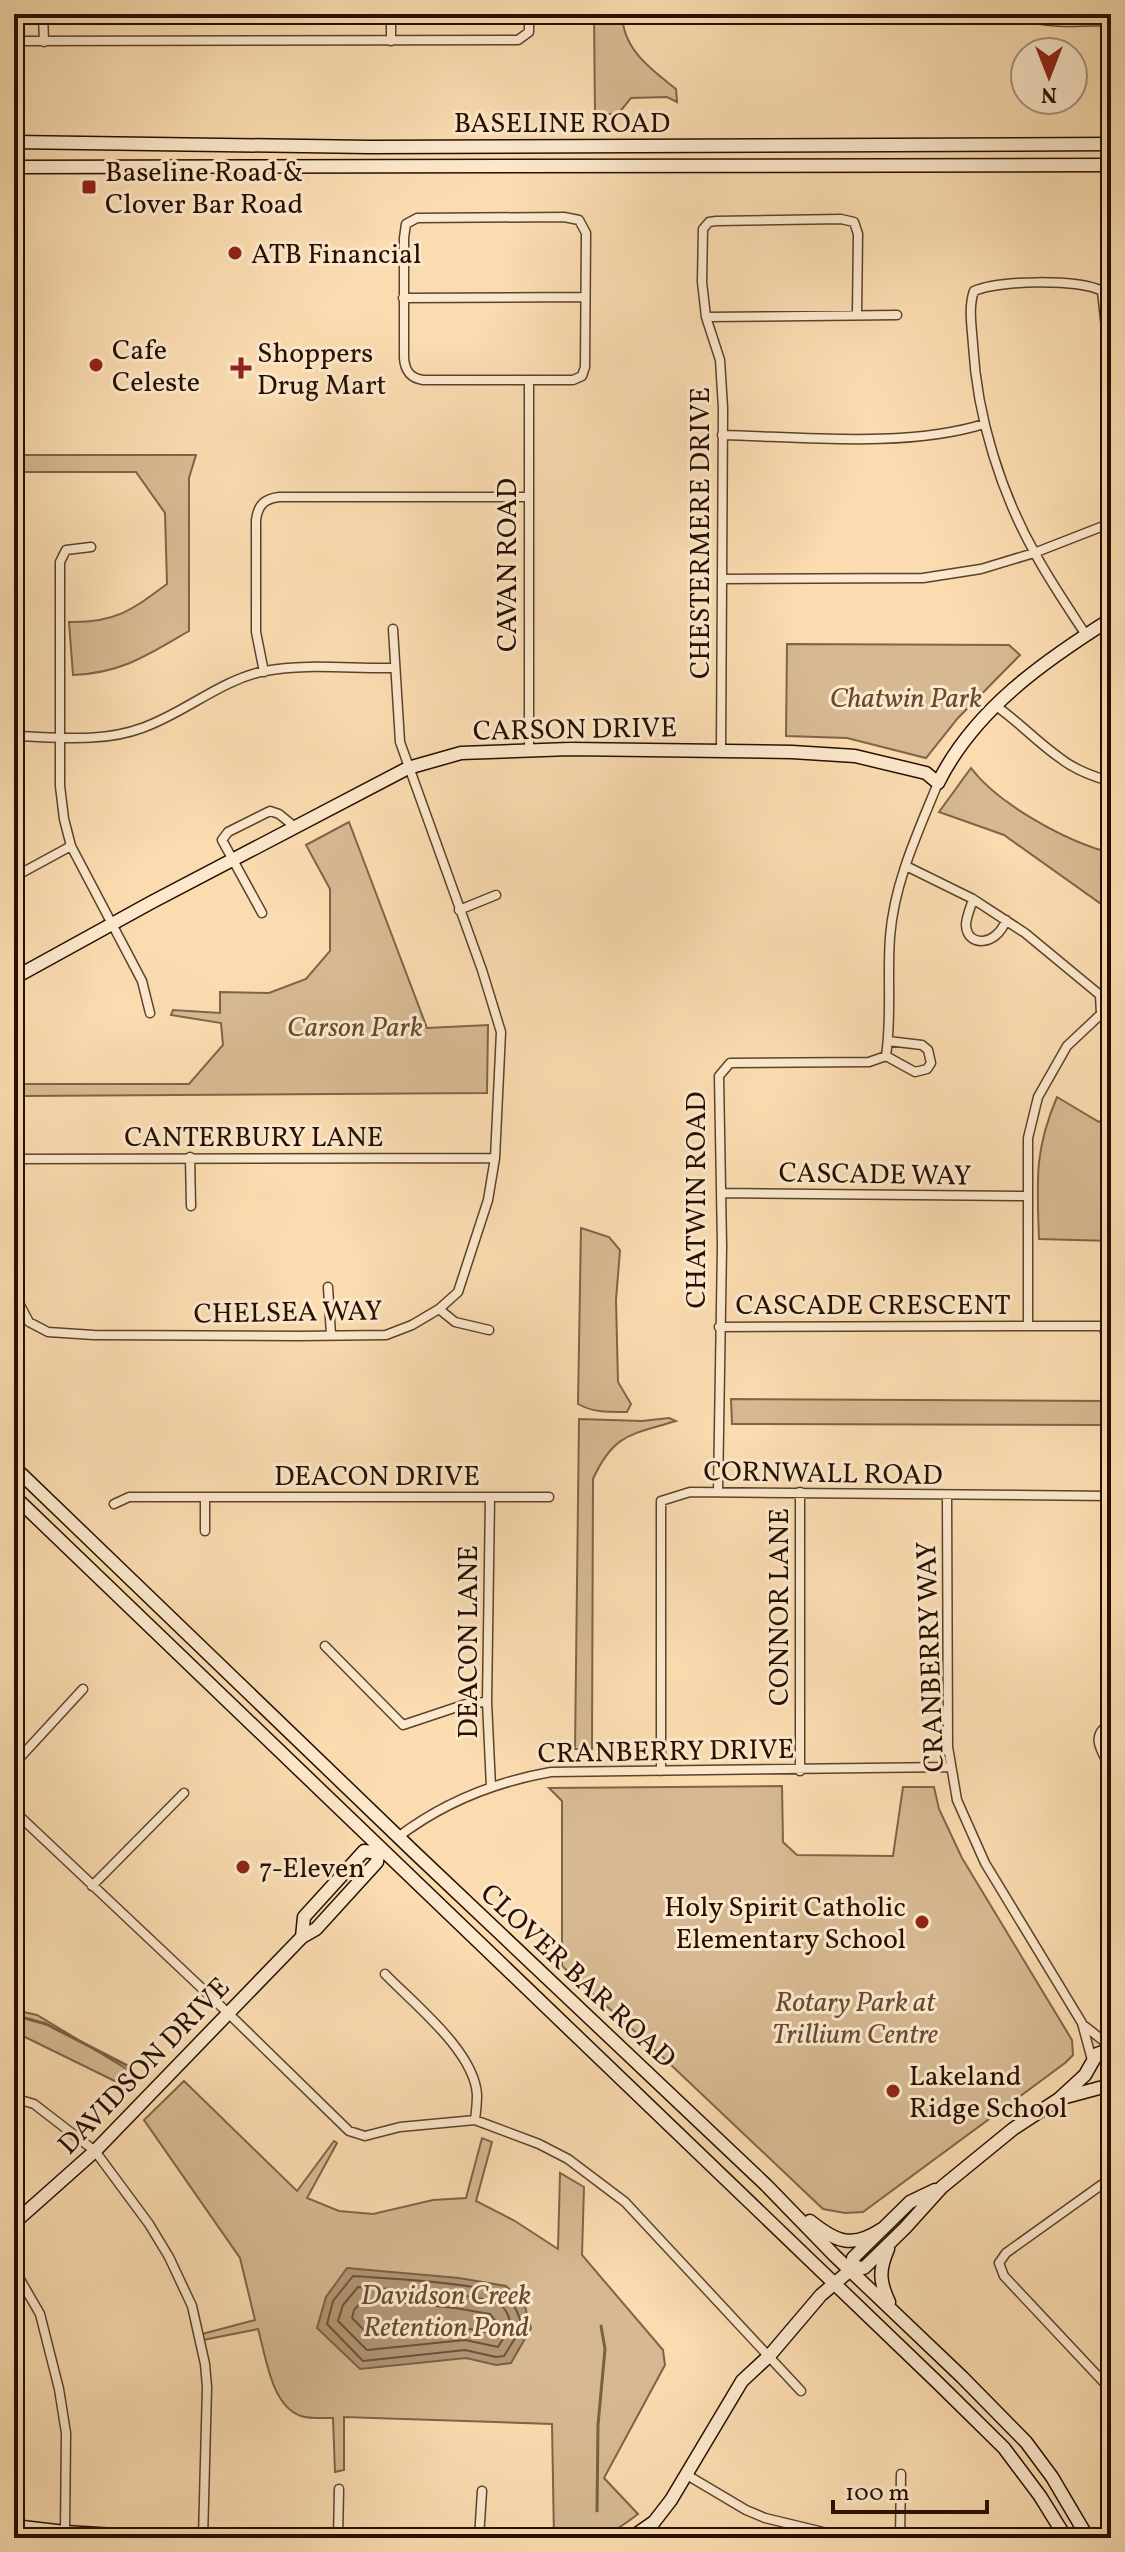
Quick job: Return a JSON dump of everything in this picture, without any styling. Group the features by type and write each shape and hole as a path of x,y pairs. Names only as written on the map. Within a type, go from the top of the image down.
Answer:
{"main road":[{"name":"BASELINE ROAD","path":"14,142 370,147 1111,144"},
{"name":"BASELINE ROAD","path":"14,167 1111,167"},
{"path":"938,783 963,743 996,706 1031,673 1111,619"},
{"name":"CARSON DRIVE","path":"14,978 408,768 470,751 768,751 855,756 926,773 938,783"},
{"name":"CLOVER BAR ROAD","path":"14,1467 852,2268 1026,2442 1052,2477 1088,2538"},
{"name":"CLOVER BAR ROAD","path":"14,1496 1004,2448 1040,2496 1066,2538"},
{"path":"380,1851 398,1837"},
{"name":"DAVIDSON DRIVE","path":"14,2223 95,2151 302,1937 304,1917 364,1851 380,1851"},
{"path":"852,2268 864,2268 942,2187 1013,2129 1059,2099 1085,2075 1101,2052 1111,2048"},
{"path":"1092,2062 1091,2072 1109,2088"},
{"path":"1059,2099 1109,2088"},
{"path":"766,2185 833,2237 865,2240 882,2229"},
{"path":"631,2538 654,2522 687,2475 742,2381 770,2355 821,2295 852,2268 853,2258 882,2229 910,2202 942,2187"},
{"path":"891,2242 879,2273 882,2288 895,2312"},
{"path":"14,2526 167,2538"}],"street":[{"path":"43,14 44,42"},
{"path":"391,14 391,41"},
{"path":"14,41 518,40 529,32 529,14"},
{"path":"1019,14 1050,21 1111,21"},
{"path":"564,217 579,220 586,233 585,367 582,376 573,380 423,380 412,377 404,364 403,298 406,224 417,218 564,217"},
{"name":"CHESTERMERE DRIVE","path":"721,751 723,579 720,360 706,317 702,282 703,229 709,222 716,221 841,219 854,222 858,234 857,314"},
{"path":"1086,635 1034,553 1004,485 984,424 974,362 971,308 974,291 988,284 1088,284 1102,291 1111,375"},
{"path":"403,298 585,297"},
{"path":"706,317 897,315"},
{"name":"CAVAN ROAD","path":"529,380 529,749"},
{"path":"722,435 829,438 920,436 962,431 984,424"},
{"path":"264,672 256,632 256,534 257,511 264,502 279,497 527,497"},
{"path":"723,579 923,578 981,569 1034,553 1111,523"},
{"path":"91,547 66,550 60,562 61,802 71,846 142,981 150,1013"},
{"name":"CHELSEA WAY","path":"14,1294 29,1322 48,1332 110,1335 386,1335 412,1325 439,1309 458,1292 488,1200 495,1158 501,1032 482,970 400,742 393,629"},
{"path":"14,736 103,736 135,730 231,683 264,672 283,669 395,668"},
{"path":"996,706 1060,759 1111,782"},
{"path":"888,1041 922,1045 931,1057 931,1063 927,1069 915,1072 886,1056 890,936 894,907 906,866 938,783"},
{"path":"262,913 223,845 224,836 266,812 274,811 295,827"},
{"path":"14,877 71,846"},
{"name":"CASCADE CRESCENT","path":"906,866 973,899 1006,920 1054,955 1100,995 1101,1014 1067,1046 1038,1097 1028,1138 1028,1326"},
{"path":"459,910 496,895"},
{"path":"973,899 966,924 967,931 976,940 988,942 999,935 1006,920"},
{"name":"CHATWIN ROAD","path":"718,1492 722,1193 719,1076 730,1063 869,1062 886,1056"},
{"path":"190,1157 191,1206"},
{"name":"CANTERBURY LANE","path":"14,1159 495,1158"},
{"name":"CASCADE WAY","path":"722,1193 1028,1196"},
{"path":"328,1287 331,1335"},
{"path":"439,1309 455,1322 489,1330"},
{"name":"CASCADE CRESCENT","path":"719,1327 1108,1323 1105,1337 1111,1344"},
{"name":"CORNWALL ROAD","path":"661,1771 661,1501 690,1492 1111,1496"},
{"name":"CONNOR LANE","path":"800,1492 800,1771"},
{"name":"CRANBERRY WAY","path":"947,1496 950,1767 957,1800 969,1832 1082,2023 1092,2062"},
{"name":"DEACON DRIVE","path":"114,1504 129,1497 549,1497"},
{"name":"DEACON LANE","path":"490,1497 487,1702 491,1787"},
{"path":"205,1498 205,1531"},
{"path":"325,1646 403,1725 469,1703 487,1702"},
{"path":"14,1764 83,1689"},
{"path":"1111,1723 1098,1735 1111,1769"},
{"name":"CRANBERRY DRIVE","path":"398,1837 461,1798 508,1780 551,1772 950,1767"},
{"path":"92,1886 184,1793"},
{"path":"14,1811 344,2127 358,2136 400,2127 475,2120 539,2144 568,2159 613,2192 663,2240 801,2391"},
{"path":"385,1974 453,2044 466,2062 477,2094 475,2120"},
{"name":"CRANBERRY WAY","path":"1082,2023 1111,2048"},
{"path":"14,2098 34,2104 95,2151 149,2224 192,2306 207,2387 203,2538"},
{"path":"1111,2178 1006,2253 999,2263 1004,2276 1111,2390"},
{"path":"14,2269 40,2314 59,2389 66,2433 65,2532"},
{"path":"900,2538 901,2474"},
{"path":"687,2475 755,2514 848,2538"},
{"path":"338,2538 339,2489"},
{"path":"479,2538 482,2491"}],"green space":[{"path":"594,14 622,14 627,38 633,48 648,66 676,89 677,102 667,97 631,98 618,114 595,114"},
{"path":"14,455 196,455 189,478 189,631 120,667 73,675 69,622 99,620 122,613 167,584 165,513 136,472 14,472"},
{"name":"Chatwin Park","path":"787,644 1009,645 1020,655 958,718 926,758 847,738 786,736"},
{"path":"971,768 998,795 1035,820 1074,840 1111,853 1111,911 1004,835 939,812"},
{"name":"Carson Park","path":"349,822 427,1028 488,1025 487,1093 23,1096 23,1084 189,1084 223,1045 221,1023 171,1015 173,1010 220,1013 220,992 269,993 306,979 330,951 330,889 306,845"},
{"path":"1057,1097 1099,1122 1111,1111 1111,1241 1039,1239 1041,1150"},
{"path":"581,1228 609,1237 620,1250 616,1300 618,1382 631,1404 627,1412 608,1412 578,1404"},
{"path":"731,1399 1111,1401 1111,1425 732,1424"},
{"path":"669,1418 676,1421 636,1433 617,1444 608,1452 593,1479 592,1749 575,1749 579,1419 642,1421"},
{"name":"Rotary Park at Trillium Centre","path":"782,1786 783,1842 797,1855 893,1856 903,1787 934,1787 939,1809 962,1858 1072,2040 1073,2055 1065,2063 863,2212 823,2209 562,1966 562,1801 549,1788"},
{"path":"14,2010 37,2015 140,2077 129,2088 25,2037 14,2035"},
{"name":"Davidson Creek Retention Pond","path":"184,2081 297,2191 334,2141 337,2143 307,2198 339,2211 373,2214 433,2200 466,2198 482,2138 492,2142 476,2201 515,2221 558,2249 560,2173 584,2187 582,2255 663,2350 665,2365 604,2478 638,2514 607,2534 554,2538 552,2424 344,2417 344,2470 335,2472 333,2418 301,2416 283,2402 271,2379 258,2329 203,2340 202,2334 255,2320 240,2258 144,2120"}],"water":[{"path":"347,2268 459,2278 506,2286 524,2303 531,2328 511,2363 496,2365 466,2358 360,2369 317,2328 326,2297"}],"waterway":[{"path":"14,2015 46,2024 132,2068"},
{"path":"597,2511 598,2425 605,2349 601,2326"}],"place":[{"name":"Baseline Road & Clover Bar Road","path":"89,187"},
{"name":"ATB Financial","path":"235,253"},
{"name":"Cafe Celeste","path":"96,365"},
{"name":"Shoppers Drug Mart","path":"241,368"},
{"name":"7-Eleven","path":"243,1867"},
{"name":"Holy Spirit Catholic Elementary School","path":"922,1922"},
{"name":"Lakeland Ridge School","path":"893,2091"}]}
